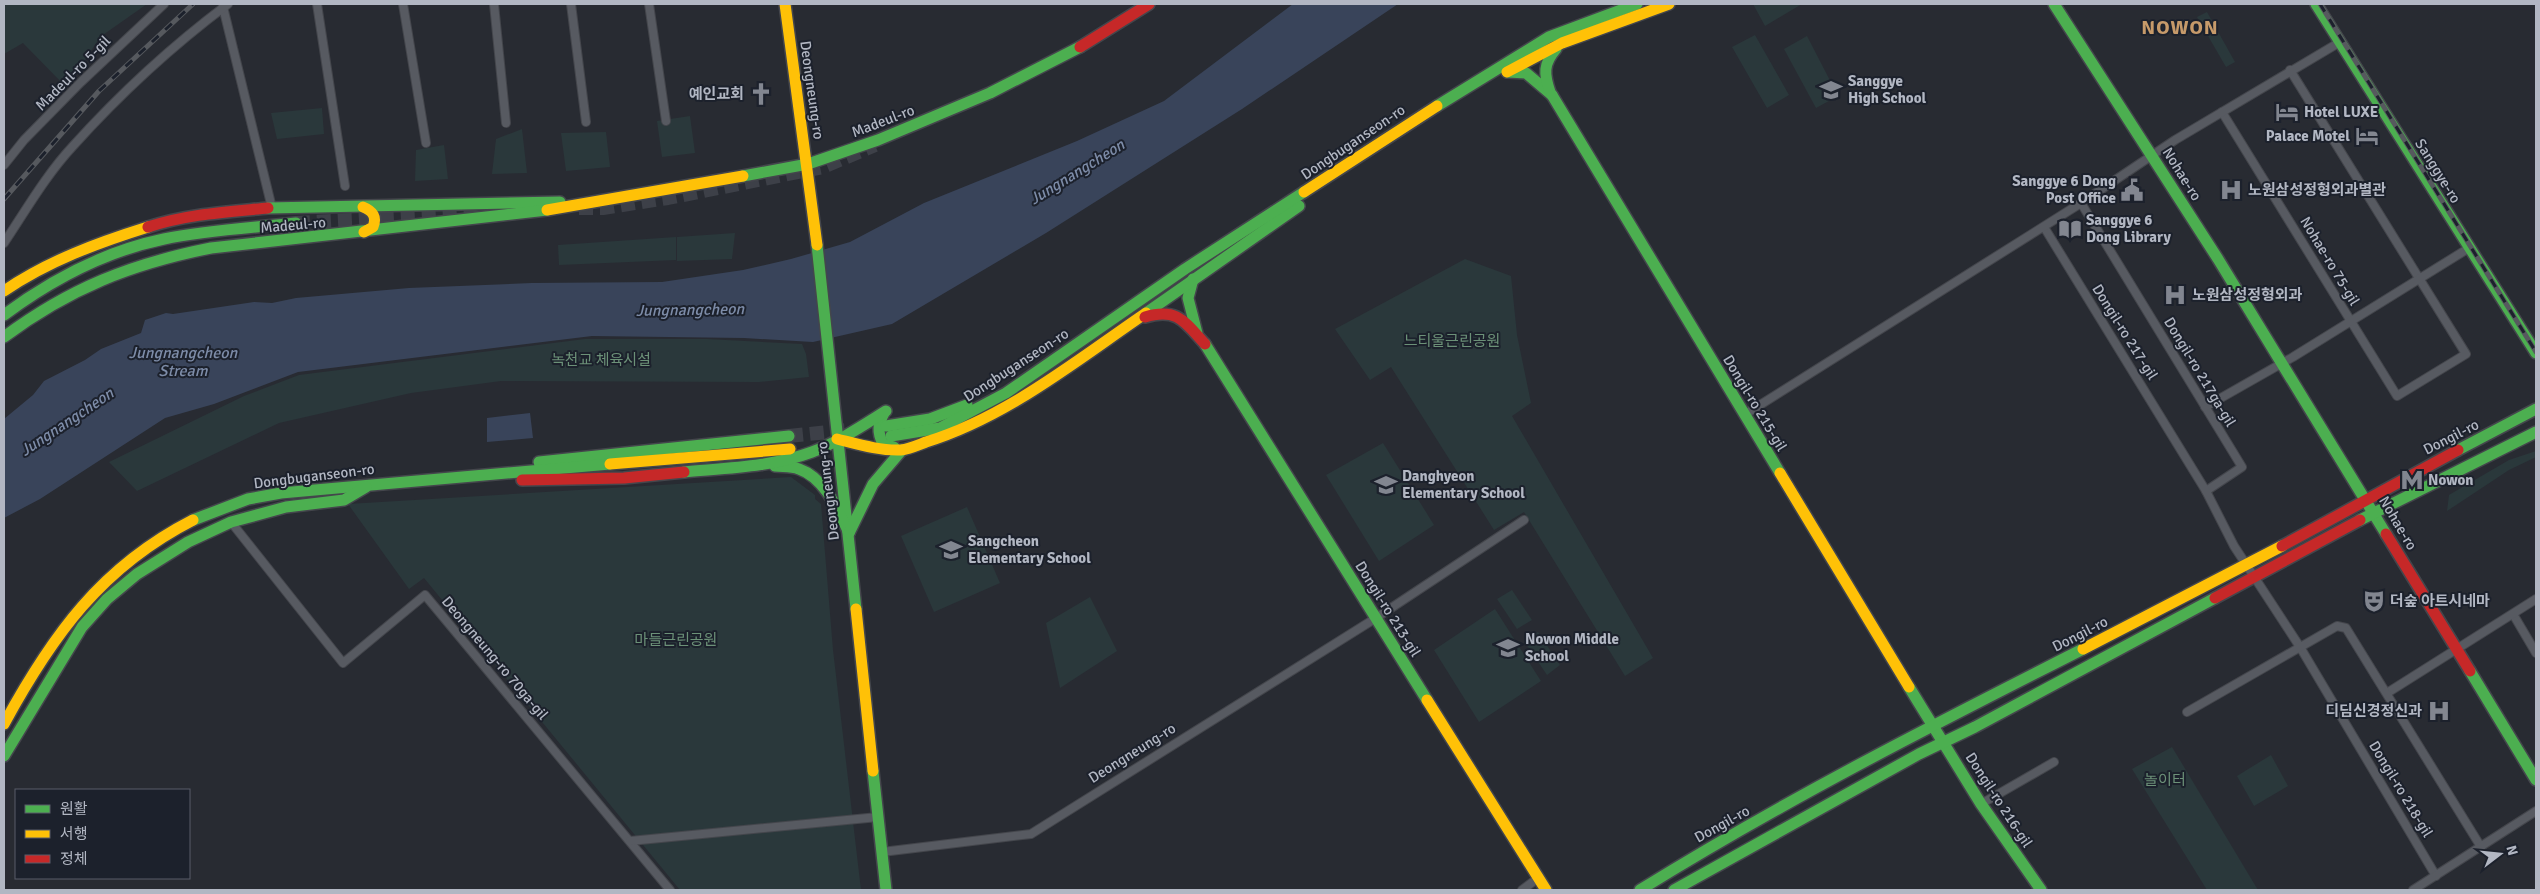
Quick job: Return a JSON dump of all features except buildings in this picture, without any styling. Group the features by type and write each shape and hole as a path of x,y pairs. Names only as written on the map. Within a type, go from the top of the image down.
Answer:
{"main road":[{"name":"Deongneung-ro","path":"785,4 812,196 837,439 849,533 854,605 886,890"},
{"name":"Madeul-ro","path":"4,337 27,319 79,287 142,263 211,248 471,222 604,201 808,164 878,140 990,93 1085,45 1149,4"},
{"name":"Dongbuganseon-ro","path":"1097,328 1016,386 940,428 889,431 930,419 971,403 1119,314 1458,91 1549,37 1637,4"},
{"path":"1458,91 1507,72 1562,43 1669,4"},
{"name":"Nohae-ro","path":"2054,4 2153,156 2536,778"},
{"name":"Sanggye-ro","path":"2316,4 2536,353"},
{"path":"1552,95 1544,67 1546,59 1562,43"},
{"path":"1507,72 1526,73 1552,95"},
{"name":"Dongil-ro 215-gil","path":"1552,95 1933,726"},
{"path":"837,439 877,448 902,450 947,436 985,418 1066,367 1302,204 1343,167"},
{"name":"Madeul-ro","path":"4,291 29,274 100,242 169,220 208,214 272,208 604,201"},
{"path":"360,234 370,231 375,219 372,211 362,206"},
{"path":"4,315 51,283 86,266 129,250 163,240 296,223"},
{"path":"1192,279 1188,298 1197,332 1205,344"},
{"path":"1131,322 1155,313 1171,312 1179,317 1205,344"},
{"path":"1081,356 1119,314"},
{"name":"Dongil-ro 213-gil","path":"1205,344 1546,890"},
{"path":"1016,386 1066,367"},
{"name":"Dongil-ro","path":"1640,890 1690,859 1933,726 2247,565 2536,409"},
{"path":"463,478 548,481 624,478 761,465 803,455 837,439 886,411 877,425 878,435 883,444 902,450"},
{"path":"1674,890 1943,742 2256,578 2407,495 2536,432"},
{"name":"Dongbuganseon-ro","path":"4,724 53,641 75,612 121,568 169,533 200,516 249,499 425,478 599,454 789,436"},
{"name":"Dongbuganseon-ro","path":"425,478 463,478 790,449"},
{"path":"849,533 867,494 902,450"},
{"path":"761,465 795,468 806,473 819,484 834,503 849,533"},
{"path":"4,756 60,660 82,627 107,599 138,574 172,552 231,522 286,507 344,500 374,484"},
{"name":"Dongil-ro 216-gil","path":"1933,726 1981,804 2041,890"}],"street":[{"name":"Madeul-ro 5-gil","path":"4,165 24,140 81,82 164,4"},
{"path":"317,4 345,186"},
{"path":"403,4 426,143"},
{"path":"494,4 506,122"},
{"path":"571,4 586,122"},
{"path":"649,4 666,121"},
{"path":"4,243 44,183 72,147 198,26 225,6"},
{"name":"Madeul-ro","path":"225,6 272,208"},
{"path":"1744,415 2044,227 2222,112 2340,42"},
{"path":"2290,70 2418,280"},
{"name":"Nohae-ro 75-gil","path":"2222,112 2397,396 2466,354 2418,280"},
{"name":"Dongil-ro 217ga-gil","path":"2081,203 2242,466 2206,491"},
{"name":"Dongil-ro 217-gil","path":"2044,227 2206,491 2234,546 2247,565"},
{"path":"2206,407 2469,248"},
{"name":"Deongneung-ro","path":"882,852 1031,834 1376,618 1524,520"},
{"name":"Deongneung-ro 70ga-gil","path":"231,522 343,664 425,595 670,890"},
{"name":"Dongil-ro 218-gil","path":"2247,565 2300,647 2436,876"},
{"path":"2387,693 2536,599"},
{"path":"2512,614 2536,653"},
{"path":"2187,712 2337,626 2346,628 2482,847"},
{"path":"1981,804 2054,762"},
{"path":"2413,890 2536,811"},
{"path":"630,841 878,817"},
{"path":"1522,890 1538,878"}],"green space":[{"path":"4,4 147,4 100,37 67,88 23,43 4,54"},
{"path":"1753,4 1802,4 1765,26"},
{"path":"2207,12 2235,62 2226,67 2197,17"},
{"path":"1755,35 1789,95 1767,108 1732,47"},
{"path":"1807,36 1838,96 1816,108 1784,49"},
{"path":"322,108 324,134 277,139 271,113"},
{"path":"690,116 695,153 662,157 657,121"},
{"path":"522,129 527,173 492,174 496,139"},
{"path":"606,132 610,167 566,171 561,133"},
{"path":"444,145 448,179 415,181 416,150"},
{"path":"735,233 732,259 677,261 677,237"},
{"path":"676,237 676,260 559,265 558,245"},
{"name":"느티울근린공원","path":"1465,259 1511,276 1517,335 1531,403 1512,416 1653,658 1625,676 1524,512 1494,530 1391,367 1370,380 1335,329"},
{"name":"녹천교 체육시설","path":"585,339 707,339 802,344 806,354 809,377 759,382 501,381 411,393 279,423 137,491 109,462 244,396 299,375"},
{"path":"1383,443 1434,525 1379,561 1326,475"},
{"path":"2536,451 2536,457 2509,470 2447,511 2449,495 2509,460"},
{"name":"마들근린공원","path":"791,477 815,495 815,499 821,504 833,650 861,890 680,890 424,578 409,589 348,504"},
{"path":"967,507 1000,583 934,612 901,536"},
{"path":"1512,590 1532,620 1517,629 1497,599"},
{"path":"1090,597 1117,651 1060,688 1046,623"},
{"path":"1495,609 1541,681 1479,722 1434,650"},
{"path":"1538,632 1560,665 1547,675 1524,641"},
{"name":"놀이터","path":"2172,747 2258,890 2207,890 2132,769"},
{"path":"2271,755 2288,786 2254,806 2237,776"}],"water":[{"name":"Jungnangcheon Stream","path":"1293,4 1398,4 1242,109 1046,233 892,324 813,342 744,338 592,336 298,372 214,404 165,418 40,499 4,518 4,419 33,395 44,381 85,360 101,349 141,333 145,320 166,313 173,314 254,302 272,303 296,298 409,288 532,283 662,282 743,270 791,259 850,242 924,203 1077,141 1164,101"},
{"path":"530,413 533,438 487,442 487,418"}],"tunnel":[{"path":"579,208 603,208 668,198 823,167 875,145"},
{"path":"296,223 513,211"},
{"path":"789,436 848,430"}],"railway":[{"path":"4,199 99,91 193,4"},
{"path":"2320,4 2536,352"}],"traffic: fast":[{"path":"1437,106 1549,37 1637,4"},
{"path":"2054,4 2218,259 2386,534"},
{"path":"2316,4 2536,353"},
{"path":"743,176 808,164 878,140 990,93 1080,47"},
{"path":"1550,92 1546,69 1556,49"},
{"path":"1508,72 1526,73 1552,95"},
{"path":"1552,95 1780,473"},
{"path":"891,436 940,428 1006,393 1185,269 1304,192"},
{"path":"268,208 560,202"},
{"path":"1146,313 1299,206"},
{"path":"4,337 53,305 102,280 182,254 211,248 547,210"},
{"path":"4,315 41,290 80,268 142,244 197,233 296,223"},
{"path":"817,245 856,609"},
{"path":"1193,279 1188,298 1197,333"},
{"path":"1205,344 1427,700"},
{"path":"886,426 930,419 967,405"},
{"path":"2458,450 2536,409"},
{"path":"684,472 749,466 797,457 831,443 886,411"},
{"path":"884,413 879,424 880,436 883,444 894,447"},
{"path":"2360,520 2536,432"},
{"path":"539,462 789,436"},
{"path":"849,533 873,484 902,450"},
{"path":"193,520 248,499 281,493 610,464"},
{"path":"775,466 799,469 808,473 816,480 830,496 849,533"},
{"path":"4,756 82,627 107,599 137,574 188,542 231,522 286,507 344,500 366,487"},
{"path":"1674,890 1919,754 1975,727 2215,598"},
{"path":"1640,890 1748,825 1803,795 2083,649"},
{"path":"2470,671 2536,780"},
{"path":"1909,687 1981,804 2041,890"},
{"path":"873,771 886,890"}],"traffic: slow":[{"path":"785,4 817,245"},
{"path":"1507,72 1562,43 1669,4"},
{"path":"1304,192 1437,106"},
{"path":"547,210 743,176"},
{"path":"363,207 372,212 375,220 373,227 364,232"},
{"path":"4,291 55,262 148,227"},
{"path":"837,439 877,448 901,450 956,431 1013,403 1146,313"},
{"path":"610,464 790,449"},
{"path":"1780,473 1909,687"},
{"path":"4,724 22,692 61,633 105,582 131,559 193,520"},
{"path":"2083,649 2282,546"},
{"path":"856,609 873,771"},
{"path":"1427,700 1546,890"}],"traffic: jam":[{"path":"1080,47 1149,4"},
{"path":"148,227 192,216 268,208"},
{"path":"1145,317 1165,314 1180,318 1205,344"},
{"path":"2282,546 2458,450"},
{"path":"522,480 624,478 684,472"},
{"path":"2215,598 2360,520"},
{"path":"2386,534 2470,671"}],"place":[{"name":"Sanggye High School","path":"1831,90"},
{"name":"예인교회","path":"761,94"},
{"name":"Hotel LUXE","path":"2287,112"},
{"name":"Palace Motel","path":"2367,136"},
{"name":"Sanggye 6 Dong Post Office","path":"2132,190"},
{"name":"노원삼성정형외과별관","path":"2231,190"},
{"name":"Sanggye 6 Dong Library","path":"2070,229"},
{"name":"노원삼성정형외과","path":"2175,295"},
{"name":"Nowon","path":"2412,480"},
{"name":"Danghyeon Elementary School","path":"1386,485"},
{"name":"Sangcheon Elementary School","path":"951,550"},
{"name":"더숲 아트시네마","path":"2374,601"},
{"name":"Nowon Middle School","path":"1508,648"},
{"name":"디딤신경정신과","path":"2439,711"}],"district":[{"name":"NOWON","path":"2180,27"}],"water label":[{"name":"Jungnangcheon","path":"1077,172"},
{"name":"Jungnangcheon","path":"690,310"},
{"name":"Jungnangcheon","path":"67,422"}]}
